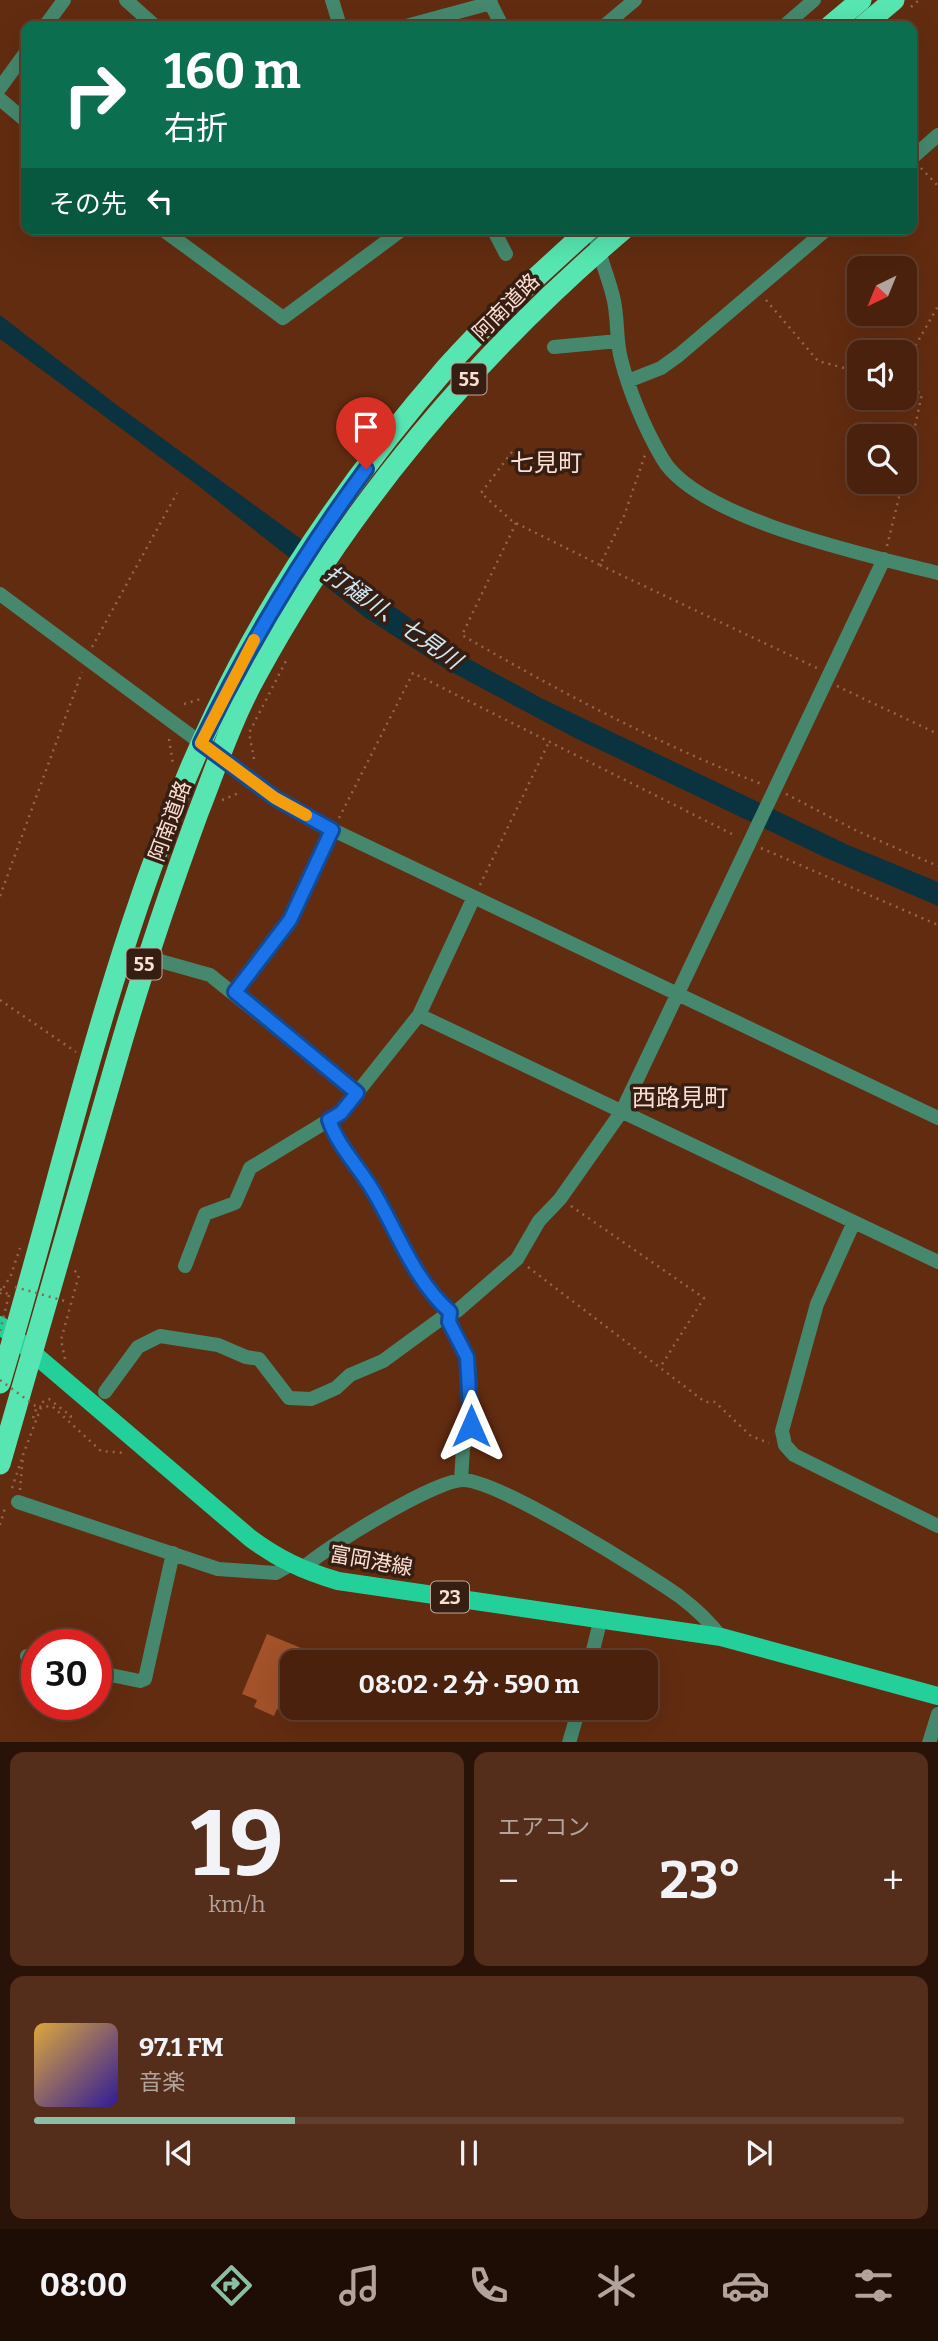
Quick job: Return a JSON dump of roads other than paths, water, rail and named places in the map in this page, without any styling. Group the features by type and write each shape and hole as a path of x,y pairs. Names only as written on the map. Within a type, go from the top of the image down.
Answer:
{"highway":[{"path":"836,21 861,0"},
{"path":"869,21 894,0"},
{"name":"阿南道路","path":"0,1381 4,1331 92,1059 119,961 156,852 201,743 239,666 321,531 380,449 447,367 583,235"},
{"name":"阿南道路","path":"0,1464 146,957 219,758 256,677 336,549 394,467 456,393 617,235"}],"main road":[{"name":"富岡港線","path":"4,1331 250,1538 296,1568 338,1581 721,1637 938,1696"}],"street":[{"path":"49,21 64,0"},
{"path":"126,0 149,21"},
{"path":"332,0 338,21"},
{"path":"610,21 635,0"},
{"path":"790,21 814,0"},
{"path":"424,21 490,2 500,21"},
{"path":"0,88 21,59"},
{"path":"0,99 21,117"},
{"path":"917,154 938,135"},
{"path":"170,235 283,318 395,235"},
{"path":"497,235 506,254"},
{"path":"596,235 597,252 614,300 618,341 628,380 662,460 677,476 710,500 800,535 938,573"},
{"path":"628,380 661,369 820,235"},
{"path":"554,347 618,341"},
{"path":"105,1392 138,1347 160,1336 218,1345 246,1357 259,1359 289,1398 311,1399 336,1388 350,1375 383,1361 450,1312 457,1311 517,1259 539,1221 561,1199 622,1111 884,559"},
{"path":"0,594 275,798 332,830 938,1118"},
{"path":"235,992 290,920 332,830"},
{"path":"186,1266 205,1214 235,1203 250,1168 341,1113 419,1015 474,897"},
{"path":"146,957 211,975 357,1093"},
{"path":"419,1015 938,1262"},
{"path":"329,1120 333,1132 373,1190 396,1238 439,1302 450,1312"},
{"path":"854,1222 817,1304 782,1431 785,1445 794,1455 938,1526"},
{"path":"450,1312 449,1322 467,1357 470,1373 471,1426 463,1448 461,1480"},
{"path":"18,1502 218,1569 276,1573 296,1568 316,1558 404,1504 461,1480 480,1482 584,1538 679,1596 710,1622 721,1637"},
{"path":"112,1675 140,1681 145,1679 173,1553"},
{"path":"593,1650 601,1618"},
{"path":"929,1742 938,1714"},
{"path":"569,1742 575,1720"}],"water":[{"name":"打樋川、七見川","path":"0,315 118,406 458,653 543,699 848,845 938,882 938,906 824,857 575,738 444,668 366,618 196,484 0,339"}],"district":[{"name":"七見町","path":"546,463"},
{"name":"西路見町","path":"680,1098"}]}
